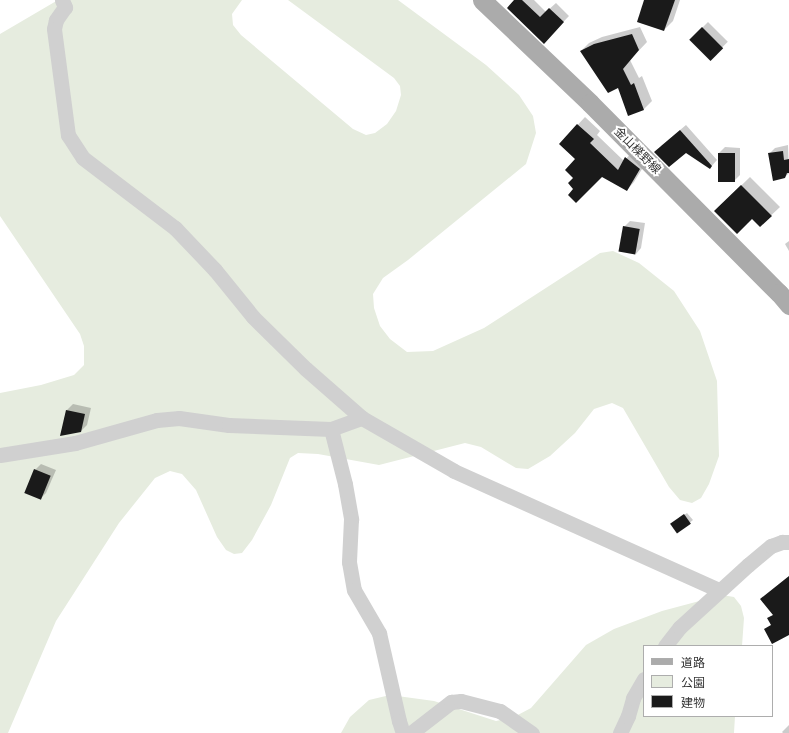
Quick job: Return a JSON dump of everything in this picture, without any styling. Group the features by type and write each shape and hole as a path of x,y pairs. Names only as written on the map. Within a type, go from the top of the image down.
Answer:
{"main road":[{"name":"金山檪野線","path":"482,0 590,103 774,287 789,305"}],"street":[{"path":"62,0 65,7 56,20 54,29 68,134 83,158 175,228 215,270 256,319 306,369 362,418 454,471 719,590"},
{"path":"0,455 75,443 157,420 179,418 229,425 331,428 362,418"},
{"path":"331,428 345,484 351,519 349,562 354,590 379,633 398,721 403,733"},
{"path":"667,645 680,627 719,590 771,546 782,542 789,542"},
{"path":"620,733 628,716 633,698 643,680"},
{"path":"411,733 452,702 461,701 500,711 532,733"}],"green space":[{"path":"58,0 242,0 232,14 233,25 241,35 353,129 366,135 375,133 387,124 396,111 401,95 400,86 394,78 288,0 398,0 486,65 519,95 533,116 536,133 526,164 408,260 383,278 373,294 374,308 380,326 390,339 407,352 433,351 484,328 600,253 613,251 639,263 674,291 700,331 717,381 719,456 709,484 701,498 692,503 680,500 669,487 623,408 612,403 594,409 575,433 550,456 528,469 516,468 481,447 465,443 379,465 318,454 298,453 290,458 271,505 252,540 242,553 234,554 226,550 217,537 196,490 182,474 170,471 155,478 119,523 56,621 8,733 0,733 0,393 41,385 74,375 84,365 84,346 80,334 0,216 0,34"},
{"path":"722,595 734,597 741,606 744,618 742,645 643,645 643,717 735,717 734,733 341,733 350,717 369,700 390,695 434,701 496,721 514,717 531,708 586,645 614,629 662,611"}],"building":[{"path":"514,0 522,0 540,17 549,8 564,22 544,44 507,8"},
{"path":"644,0 675,0 664,31 637,22"},
{"path":"702,27 723,48 710,61 689,40"},
{"path":"632,34 639,50 623,69 631,85 634,83 644,110 628,116 618,88 608,93 580,51 594,44"},
{"path":"577,124 594,139 590,143 618,170 625,157 640,169 627,191 602,177 576,203 568,195 573,189 568,183 573,178 565,170 575,159 559,144"},
{"path":"680,130 712,166 710,169 686,153 669,167 654,152"},
{"path":"783,151 784,160 789,159 789,173 787,173 785,178 773,181 768,153"},
{"path":"718,153 735,153 735,182 718,182"},
{"path":"741,185 772,216 760,227 752,219 737,234 714,211"},
{"path":"623,226 640,229 635,255 618,252"},
{"path":"66,410 85,414 81,432 60,436"},
{"path":"34,469 51,476 41,500 24,493"},
{"path":"684,514 691,524 677,534 670,524"},
{"path":"789,576 789,635 772,644 764,629 771,625 767,618 773,615 760,599"}]}
